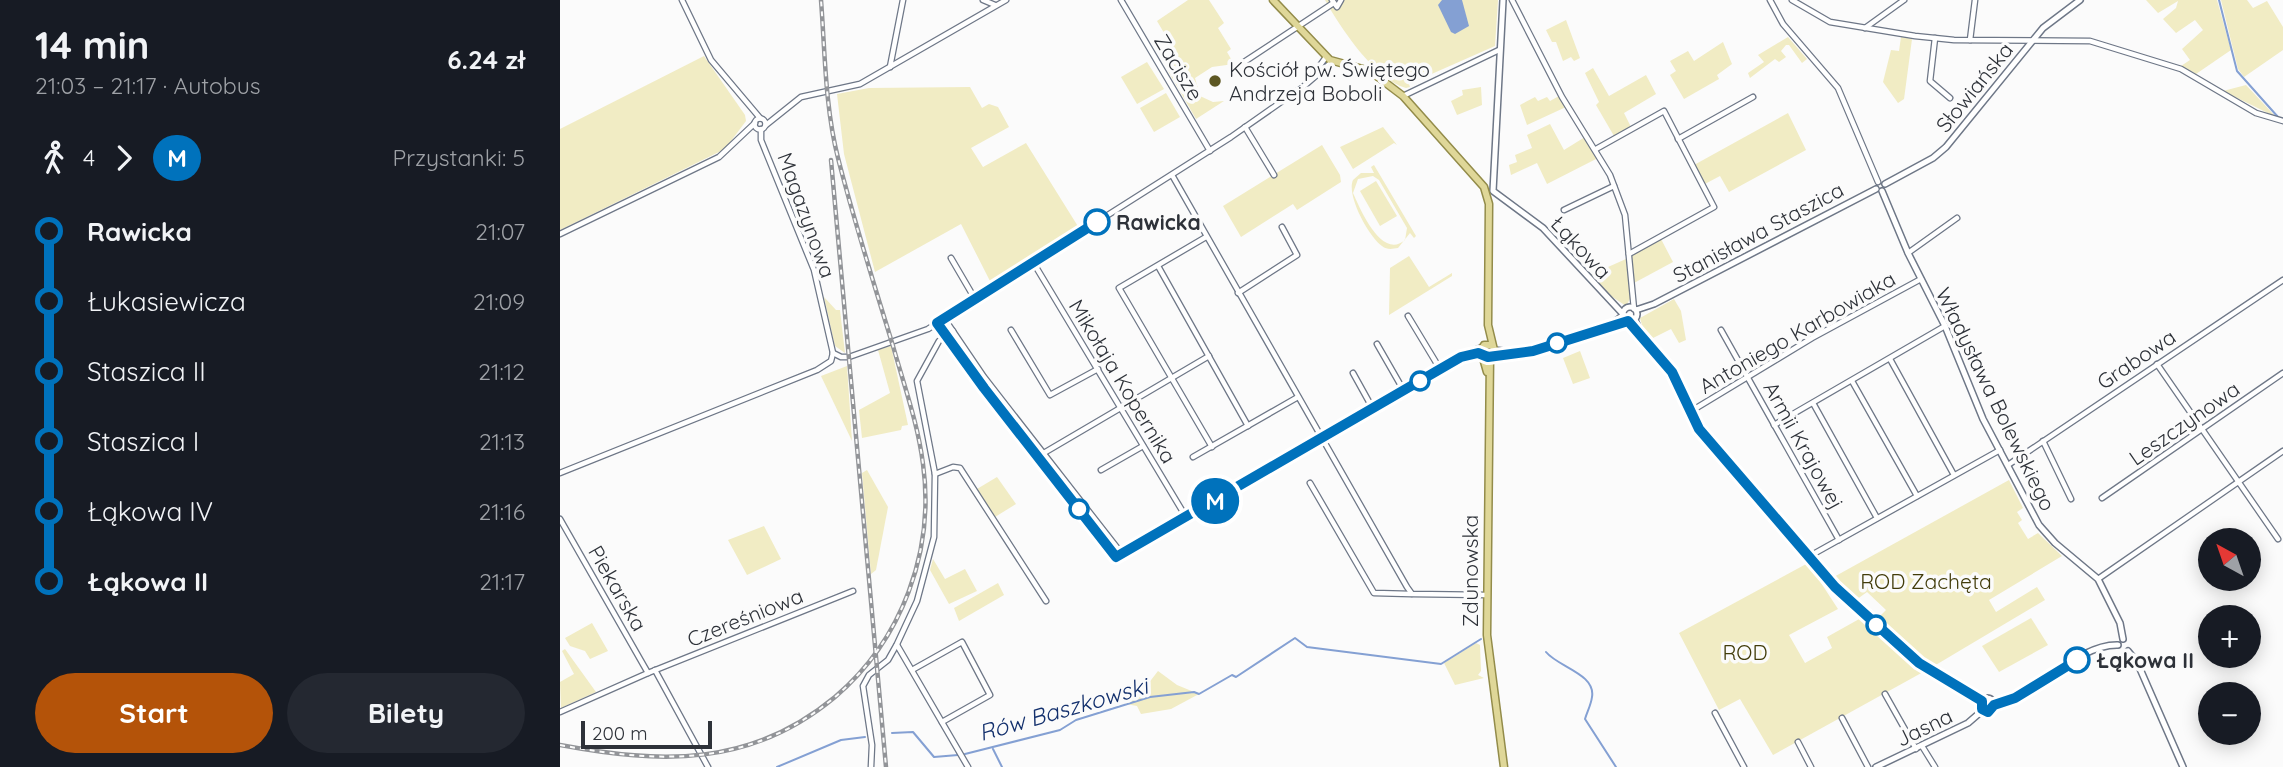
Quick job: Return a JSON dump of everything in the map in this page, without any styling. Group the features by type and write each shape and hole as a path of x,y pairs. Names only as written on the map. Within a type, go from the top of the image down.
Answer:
{"main road":[{"path":"1273,0 1329,59 1370,71 1403,96 1491,195"},
{"name":"Zdunowska","path":"1491,195 1487,595 1490,674 1504,767"}],"street":[{"path":"682,0 711,60 760,123"},
{"path":"889,67 903,0"},
{"path":"983,0 996,6"},
{"path":"560,234 719,157 741,135 760,123 777,118 801,97 851,88 1006,0"},
{"name":"Zacisze","path":"1121,0 1210,151"},
{"path":"1235,68 1332,2 1339,6 1341,0"},
{"name":"Zdunowska","path":"1491,195 1503,0"},
{"path":"1512,0 1562,97 1596,149 1625,215 1633,300 1630,314"},
{"name":"Władysława Bolewskiego","path":"1770,0 1783,24 1838,88 1908,253 1945,326 1978,407 2000,450 2043,531 2098,579 2120,623 2123,639 2130,643 2128,650"},
{"path":"1792,0 1830,22 1935,38 2090,41 2181,69 2256,113 2280,121 2283,128"},
{"path":"1864,28 1904,0"},
{"path":"1970,40 1975,0"},
{"name":"Słowiańska","path":"1880,186 1933,158 1946,147 2032,40 2051,20 2080,0"},
{"path":"1935,38 1930,81 1950,98"},
{"path":"1403,96 1499,50"},
{"path":"560,473 817,370 831,361 833,353 849,357 910,337 937,323 1210,151 1304,86 1329,59"},
{"path":"1678,139 1753,97"},
{"path":"1596,149 1664,111 1713,207 1629,254"},
{"name":"Magazynowa","path":"760,123 761,140 814,270 833,353"},
{"path":"1245,127 1273,174"},
{"path":"1172,175 1412,594"},
{"path":"1564,210 1614,186"},
{"name":"Stanisława Staszica","path":"1037,457 1116,557 1461,357 1488,351 1515,353 1537,350 1603,327 1654,304 1880,186"},
{"name":"Łąkowa","path":"1491,195 1544,228 1608,299 1630,314 1642,337 1672,372 1688,412 1704,435 1835,587 1913,658 1982,701"},
{"path":"1908,253 1957,218"},
{"path":"1238,293 1297,255 1282,227"},
{"path":"1206,237 1119,288 1212,447"},
{"path":"951,258 975,299"},
{"name":"Mikołaja Kopernika","path":"1033,262 1186,517"},
{"path":"1158,266 1248,426"},
{"name":"Antoniego Karbowiaka","path":"1688,412 1812,338 1921,279"},
{"name":"Grabowa","path":"2008,465 2283,280"},
{"path":"1409,316 1440,369"},
{"path":"944,318 986,380 1122,554"},
{"path":"937,323 1037,457 1209,356"},
{"path":"1774,425 1945,326"},
{"path":"1011,330 1050,395 1098,369"},
{"name":"Armii Krajowej","path":"1721,330 1839,540"},
{"path":"871,767 873,745 863,686 869,675 888,660 897,644 916,601 932,549 937,495 917,380 938,342 953,331"},
{"path":"1377,344 1404,391"},
{"path":"1890,359 1954,475"},
{"path":"2157,364 2278,539"},
{"path":"1353,373 1373,409"},
{"name":"Leszczynowa","path":"2102,498 2283,373"},
{"path":"980,384 986,380"},
{"path":"1852,381 1917,496"},
{"path":"1193,457 1298,397"},
{"path":"1813,403 1877,518"},
{"path":"2043,441 2071,499"},
{"path":"1101,470 1143,446"},
{"path":"1808,558 2000,450"},
{"path":"2098,579 2283,451"},
{"path":"935,474 960,468 1046,601"},
{"path":"1310,483 1374,593 1487,595"},
{"name":"Piekarska","path":"560,519 648,673"},
{"name":"Czereśniowa","path":"560,712 655,670 853,591"},
{"path":"1983,710 1982,701 1990,699 1994,705 2015,698 2098,648 2118,645 2123,639"},
{"path":"912,670 962,642 990,695 942,722"},
{"path":"897,644 968,767"},
{"path":"2118,645 2122,652 2128,650 2139,665 2183,767"},
{"path":"655,670 708,767"},
{"path":"1885,694 1916,749"},
{"name":"Jasna","path":"1876,767 1968,723 1983,710 1990,712 1994,705"},
{"path":"1715,713 1744,767"},
{"path":"1842,718 1868,767"},
{"path":"1798,742 1811,767"},
{"path":"1922,746 1935,767"}],"green space":[{"path":"1188,0 1209,0 1224,23 1218,28 1231,49 1227,52 1234,64 1212,67 1195,78 1200,96 1213,102 1224,101 1196,119 1167,69 1180,60 1157,21"},
{"path":"1325,0 1498,0 1495,46 1409,84 1410,87 1406,88 1382,75 1371,64 1349,38"},
{"path":"2146,0 2217,0 2231,50 2196,74 2181,66 2190,60 2182,49 2203,30 2195,20 2176,33 2163,19 2176,8 2178,1 2158,13"},
{"path":"2221,0 2247,0 2253,8 2267,1 2283,27 2283,50 2244,77 2238,69"},
{"path":"1566,20 1580,58 1574,61 1571,57 1563,61 1556,42 1552,42 1546,30"},
{"path":"1788,37 1807,59 1802,63 1789,45 1786,45 1781,51 1786,57 1779,62 1775,59 1750,78 1748,73 1764,62 1758,55"},
{"path":"1901,37 1912,39 1904,99 1898,103 1883,82 1891,50 1899,51"},
{"path":"1723,42 1732,64 1717,75 1719,79 1684,99 1670,75 1676,71 1670,61 1688,51 1694,61"},
{"path":"704,56 745,115 746,121 725,149 560,230 560,129"},
{"path":"1147,62 1164,89 1137,104 1121,77"},
{"path":"1593,68 1609,96 1646,75 1656,94 1624,113 1631,127 1614,136 1596,105 1599,102 1585,73"},
{"path":"2246,85 2276,117 2223,91"},
{"path":"970,87 982,108 989,104 998,107 1009,127 971,148 983,167 1026,143 1079,228 991,283 961,224 875,272 844,154 837,94 869,88"},
{"path":"1481,87 1482,105 1457,115 1451,101 1463,95 1462,90"},
{"path":"1166,93 1180,117 1154,132 1140,108"},
{"path":"1559,96 1566,107 1527,125 1520,105 1535,97 1538,101 1547,97 1550,101"},
{"path":"1788,113 1806,150 1729,192 1720,176 1703,185 1694,165"},
{"path":"1550,124 1564,150 1585,137 1598,158 1547,184 1537,163 1511,175 1509,165 1517,162 1515,155 1532,148 1527,135"},
{"path":"1383,127 1397,145 1394,143 1353,169 1340,147"},
{"path":"1322,145 1340,175 1341,182 1297,210 1293,204 1241,237 1223,206"},
{"path":"1374,165 1416,236 1414,238 1410,233 1405,239 1407,228 1379,180 1373,176 1358,179 1353,193 1373,231 1381,239 1388,244 1404,241 1398,248 1386,248 1377,241 1365,225 1356,205 1353,195 1352,187 1353,180 1361,173 1374,173 1371,167"},
{"path":"1376,181 1397,216 1380,226 1360,191"},
{"path":"1661,239 1673,262 1634,283 1631,256"},
{"path":"1409,256 1429,287 1452,273 1452,276 1389,315 1390,268"},
{"path":"1626,259 1631,297 1626,306 1605,292 1590,275"},
{"path":"824,297 836,310 840,310 845,353 835,346"},
{"path":"1674,299 1681,311 1686,340 1679,343 1671,329 1653,338 1644,332 1640,318"},
{"path":"891,346 908,425 902,426 901,430 862,438 859,410 890,393 878,350"},
{"path":"1580,351 1590,378 1573,384 1563,358"},
{"path":"847,366 852,441 821,376"},
{"path":"867,470 888,507 876,570 871,574 862,473"},
{"path":"997,477 1016,504 995,517 977,489"},
{"name":"ROD Zachęta","path":"2009,480 2023,508 2017,512 2022,520 2018,523 2028,539 2038,533 2062,556 1989,600 1996,612 2037,587 2045,600 1934,666 1877,619 1886,610 1867,592 1856,600 1832,578"},
{"path":"764,526 781,559 747,575 728,540"},
{"path":"933,559 945,579 965,569 977,591 949,604 930,570"},
{"name":"ROD","path":"1808,563 1838,609 1789,635 1805,663 1832,648 1827,637 1861,618 1925,671 1773,755 1740,699 1719,710 1679,633"},
{"path":"998,583 1004,595 959,621 954,608"},
{"path":"2031,618 2048,645 1999,672 1982,646"},
{"path":"592,623 608,651 590,659 585,651 570,646 565,638"},
{"path":"1476,643 1480,645 1481,671 1478,675 1484,678 1455,685 1444,663"},
{"path":"565,649 596,692 561,708 560,682 574,674 562,651"},
{"path":"1158,671 1177,685 1199,694 1171,709 1141,714 1137,706 1126,704 1125,689 1148,684"}],"water":[{"path":"1442,0 1462,0 1469,26 1455,34 1451,32 1438,5"}],"waterway":[{"path":"2219,0 2237,71 2278,117"},
{"name":"Rów Baszkowski","path":"965,754 1060,730 1076,720 1150,697 1194,692 1199,694 1232,675 1236,677 1295,638 1307,647 1441,664 1481,639"},
{"name":"Rów Baszkowski","path":"1546,652 1588,682 1592,697 1585,719 1616,767"},
{"name":"Rów Baszkowski","path":"892,733 913,732 934,757 958,755"},
{"name":"Rów Baszkowski","path":"777,767 841,740 865,737"},
{"path":"993,749 1002,767"}],"railway":[{"path":"560,745 670,757 738,748 771,737 803,720 835,697 859,674 879,649 909,592 924,529 923,464 918,434 857,229 834,139 826,79 821,0"},
{"path":"831,160 886,767"}],"bus line":[{"name":"M","path":"1097,222 937,323 984,388 1116,557 1461,357 1478,353 1488,357 1533,351 1603,327 1630,321 1672,372 1688,412 1704,435 1835,587 1919,663 1982,701 1982,709 1988,712 1994,705 2015,698 2077,660"}],"place":[{"name":"Kościół pw. Świętego Andrzeja Boboli","path":"1215,81"},
{"name":"Rawicka","path":"1097,222"},
{"name":"Łąkowa II","path":"2077,660"}]}
